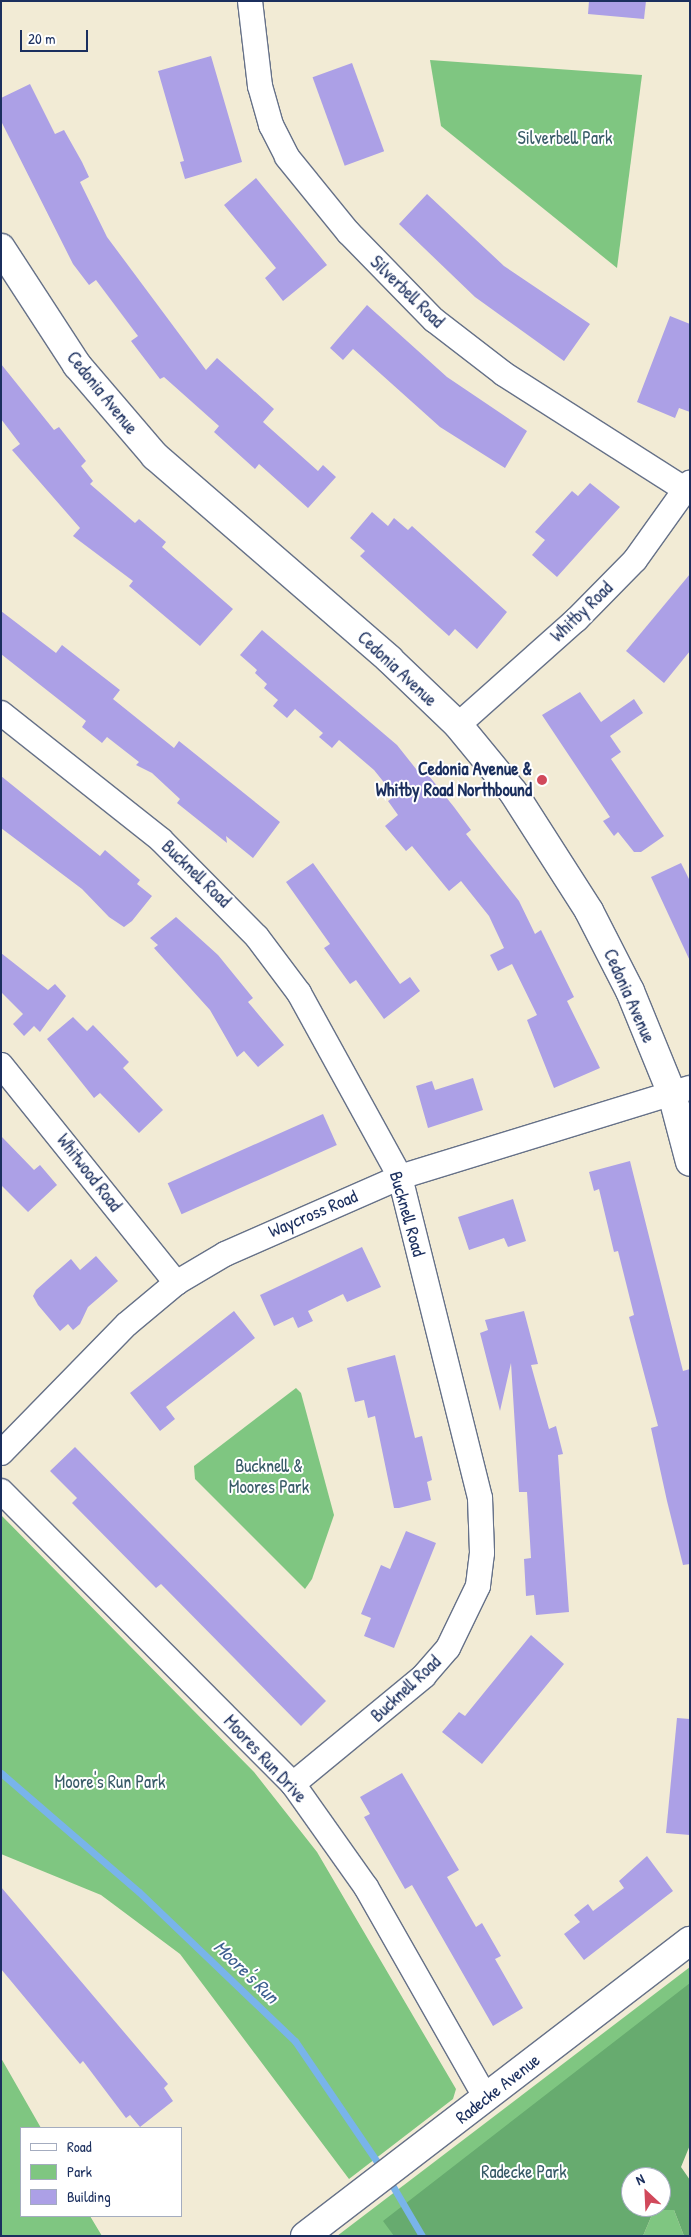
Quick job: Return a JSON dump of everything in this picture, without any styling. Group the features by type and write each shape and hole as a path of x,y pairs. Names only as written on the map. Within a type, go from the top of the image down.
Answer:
{"street":[{"name":"Silverbell Road","path":"250,1 260,86 271,125 287,157 348,232 434,320 504,374 688,487"},
{"name":"Cedonia Avenue","path":"1,248 77,365 155,456 389,659 458,725 513,792 589,911 681,1091 690,1162"},
{"name":"Whitby Road","path":"458,725 576,620 635,560 688,487"},
{"name":"Bucknell Road","path":"1,713 161,840 257,937 299,993 400,1177 480,1498 482,1553 478,1586 461,1628 424,1676 293,1784"},
{"name":"Whitwood Road","path":"1,1065 176,1283"},
{"name":"Waycross Road","path":"1,1453 93,1356 176,1283 277,1229 400,1177 681,1091"},
{"name":"Moores Run Drive","path":"1,1491 293,1784 366,1887 486,2098"},
{"name":"Radecke Avenue","path":"305,2236 430,2143 690,1941"}],"green space":[{"name":"Silverbell Park","path":"430,60 642,75 617,268 441,126"},
{"name":"Bucknell & Moores Park","path":"296,1388 301,1393 334,1515 312,1579 305,1589 195,1479 194,1466"},
{"name":"Moore's Run Park","path":"1,1515 254,1772 317,1852 456,2089 453,2099 349,2179 180,1954 101,1895 1,1854"},
{"name":"Radecke Park","path":"690,1967 690,2079 552,2236 337,2236"},
{"name":"Radecke Park","path":"690,1983 690,2145 681,2167 690,2180 690,2236 684,2236 674,2210 671,2210 671,2167 621,2167 621,2217 651,2217 643,2236 394,2236 383,2221"},
{"path":"1,2058 40,2127 20,2127 20,2217 91,2217 102,2236 1,2236"},
{"path":"671,2210 674,2210 684,2236 643,2236 651,2217 671,2217"}],"building":[{"path":"589,1 646,1 644,19 588,14"},
{"path":"211,56 242,162 185,179 180,162 184,161 158,71"},
{"path":"352,63 384,151 345,166 313,77"},
{"path":"30,84 55,134 64,130 82,162 89,177 80,182 107,237 206,370 217,358 274,409 263,422 318,471 323,465 336,477 308,508 259,464 255,469 214,432 219,426 164,377 160,379 131,341 138,336 96,280 89,285 73,264 1,121 1,98"},
{"path":"256,178 327,265 283,301 265,278 276,268 224,205"},
{"path":"427,194 504,266 590,324 564,361 475,297 399,224"},
{"path":"367,305 447,377 527,431 505,468 440,427 353,349 343,360 330,348"},
{"path":"670,316 690,324 690,412 679,408 675,418 637,402"},
{"path":"1,364 54,430 59,427 86,461 81,466 93,481 90,484 135,523 139,519 166,542 162,547 233,609 200,646 129,586 133,581 73,536 80,528 12,450 20,444 1,419"},
{"path":"590,483 620,507 557,577 532,555 545,540 535,532 572,491 578,496"},
{"path":"372,512 388,526 394,518 408,530 412,526 507,612 477,649 455,629 449,636 360,556 365,551 350,538"},
{"path":"690,574 690,651 664,683 626,651"},
{"path":"1,611 56,653 62,645 120,690 113,699 174,748 179,741 280,822 253,858 226,836 227,843 177,803 180,799 152,773 136,765 139,762 107,737 102,743 82,727 86,721 1,654"},
{"path":"262,630 397,745 420,774 425,771 454,807 471,830 466,834 519,901 535,934 541,930 574,997 567,1001 600,1068 554,1088 527,1020 537,1015 512,964 498,971 490,955 504,948 489,916 461,881 449,891 412,846 406,851 385,826 398,815 388,801 395,796 374,770 339,740 332,748 319,737 323,733 295,709 287,718 273,706 278,700 264,688 267,684 255,673 257,670 240,655"},
{"path":"580,692 601,722 634,699 643,713 610,736 621,752 611,759 664,836 641,852 634,852 618,832 614,836 603,821 610,817 542,715"},
{"path":"1,776 100,856 105,850 140,880 137,884 152,896 132,921 124,927 109,917 82,889 1,828"},
{"path":"313,863 400,984 410,977 420,991 384,1019 356,980 350,984 324,948 330,944 286,882"},
{"path":"681,863 690,881 690,961 651,877"},
{"path":"176,917 218,955 253,998 248,1002 284,1045 258,1067 244,1051 237,1057 210,1010 154,948 158,945 150,938"},
{"path":"1,953 48,990 55,984 66,996 40,1032 34,1026 24,1036 13,1024 23,1014 1,992"},
{"path":"73,1017 87,1031 93,1025 129,1062 123,1068 163,1110 139,1133 100,1093 94,1098 47,1039"},
{"path":"473,1078 483,1110 428,1128 416,1086 432,1081 435,1090"},
{"path":"323,1114 337,1145 182,1214 168,1183"},
{"path":"1,1136 34,1170 40,1165 57,1185 28,1212 1,1185"},
{"path":"630,1161 683,1371 690,1369 690,1564 683,1565 651,1428 658,1426 629,1317 634,1315 618,1251 614,1252 599,1189 594,1191 589,1172"},
{"path":"513,1199 526,1241 508,1247 504,1238 469,1250 458,1217"},
{"path":"362,1247 381,1287 347,1302 343,1294 308,1311 313,1321 298,1328 293,1317 274,1326 260,1295"},
{"path":"96,1256 118,1281 88,1307 80,1324 73,1330 68,1324 60,1331 38,1305 33,1296 36,1290 71,1259 80,1270"},
{"path":"234,1311 255,1338 166,1407 175,1419 160,1431 130,1393"},
{"path":"524,1311 538,1364 531,1365 549,1429 556,1426 563,1454 558,1455 569,1612 536,1615 534,1595 526,1596 524,1559 531,1558 527,1492 519,1492 511,1363 500,1411 480,1333 488,1330 485,1320"},
{"path":"395,1355 415,1438 422,1436 432,1480 427,1482 431,1500 399,1508 394,1508 375,1416 368,1418 364,1400 355,1402 347,1368"},
{"path":"75,1447 326,1701 301,1726 161,1584 156,1588 72,1503 77,1498 50,1471"},
{"path":"406,1531 436,1543 394,1648 364,1636 371,1618 361,1614 381,1565 390,1569"},
{"path":"531,1635 564,1664 482,1764 442,1732 459,1712 465,1716"},
{"path":"677,1718 690,1719 690,1835 666,1833"},
{"path":"402,1773 459,1870 447,1877 476,1927 482,1923 501,1956 495,1959 523,2008 493,2026 412,1885 405,1889 364,1817 370,1814 360,1797"},
{"path":"647,1856 673,1891 584,1960 564,1934 580,1922 574,1915 588,1904 593,1911 624,1888 619,1881"},
{"path":"1,1887 168,2084 164,2088 173,2101 140,2127 130,2115 126,2118 83,2061 80,2064 1,1969"}],"waterway":[{"name":"Moore's Run","path":"1,1773 139,1892 295,2041 382,2169"},
{"name":"Moore's Run","path":"388,2178 422,2236"}],"place":[{"name":"Cedonia Avenue & Whitby Road Northbound","path":"542,780"}]}
